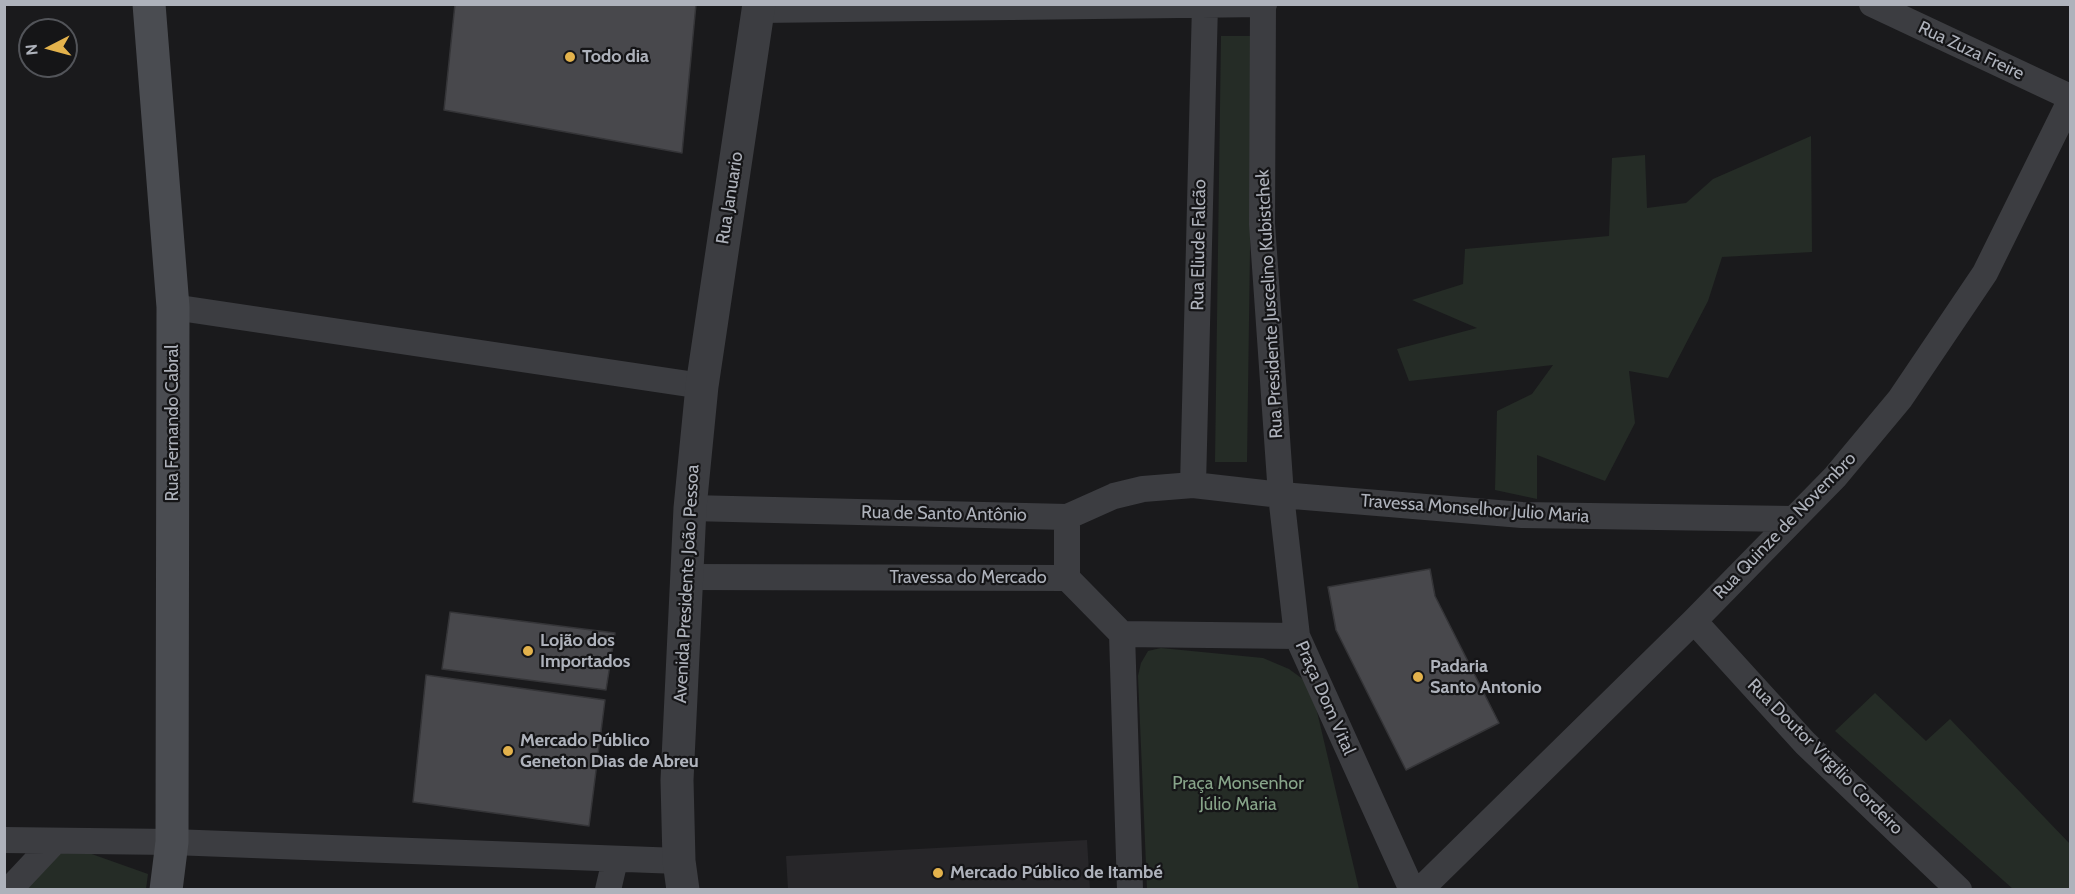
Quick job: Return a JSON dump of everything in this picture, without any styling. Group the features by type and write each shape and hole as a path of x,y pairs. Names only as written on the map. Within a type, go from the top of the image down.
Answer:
{"main road":[{"name":"Rua Fernando Cabral","path":"149,4 173,308 172,843 166,890"}],"street":[{"name":"Rua Zuza Freire","path":"1872,4 2070,99"},
{"name":"Rua Eliude Falcão","path":"1193,485 1205,5"},
{"path":"759,7 1263,5"},
{"name":"Rua Presidente Juscelino Kubistchek","path":"1263,5 1262,224 1281,495"},
{"name":"Rua Januario","path":"702,386 759,7"},
{"name":"Rua Quinze de Novembro","path":"1420,890 1694,621 1835,477 1900,399 1978,283 2070,99"},
{"path":"173,308 702,386"},
{"name":"Avenida Presidente João Pessoa","path":"681,875 677,780 690,508 702,386"},
{"name":"Travessa Monselhor Julio Maria","path":"1193,485 1281,495 1522,515 1793,519"},
{"name":"Rua de Santo Antônio","path":"690,508 1067,517 1114,496 1143,489 1193,485"},
{"name":"Praça Dom Vital","path":"1281,495 1297,636 1412,890"},
{"path":"1067,517 1067,578"},
{"name":"Travessa do Mercado","path":"686,577 1067,578 1122,634"},
{"name":"Rua Doutor Virgilio Cordeiro","path":"1694,621 1805,743 1959,890"},
{"path":"1131,890 1122,634 1297,636"},
{"path":"4,840 172,843 615,860 681,875"},
{"path":"9,890 55,841"},
{"path":"608,890 615,860"}],"shaded area":[{"name":"Mercado Público de Itambé","path":"1087,840 1090,889 788,889 786,856"}],"green space":[{"path":"1221,36 1253,36 1247,462 1215,462"},
{"path":"1811,136 1812,252 1722,257 1708,301 1668,378 1629,371 1635,423 1605,481 1537,455 1537,499 1495,490 1497,411 1532,394 1553,365 1409,381 1397,349 1477,328 1412,300 1463,284 1465,249 1609,236 1612,158 1645,155 1647,208 1686,203 1713,179"},
{"name":"Praça Monsenhor Júlio Maria","path":"1161,648 1263,658 1289,669 1304,680 1314,699 1359,889 1147,889 1138,676 1141,663 1148,651"},
{"path":"1875,693 1926,741 1950,719 2070,844 2070,889 2013,889 1835,731"},
{"path":"55,841 148,874 146,889 24,890"}],"building":[{"name":"Todo dia","path":"455,4 696,4 682,153 444,110"},
{"name":"Padaria Santo Antonio","path":"1430,569 1435,596 1499,723 1406,770 1336,630 1328,587"},
{"name":"Lojão dos Importados","path":"450,612 615,633 606,690 442,669"},
{"name":"Mercado Público Geneton Dias de Abreu","path":"426,675 605,700 589,826 413,802"}],"place":[{"name":"Todo dia","path":"570,57"},
{"name":"Lojão dos Importados","path":"528,651"},
{"name":"Padaria Santo Antonio","path":"1418,677"},
{"name":"Mercado Público Geneton Dias de Abreu","path":"508,751"},
{"name":"Mercado Público de Itambé","path":"938,873"}]}
